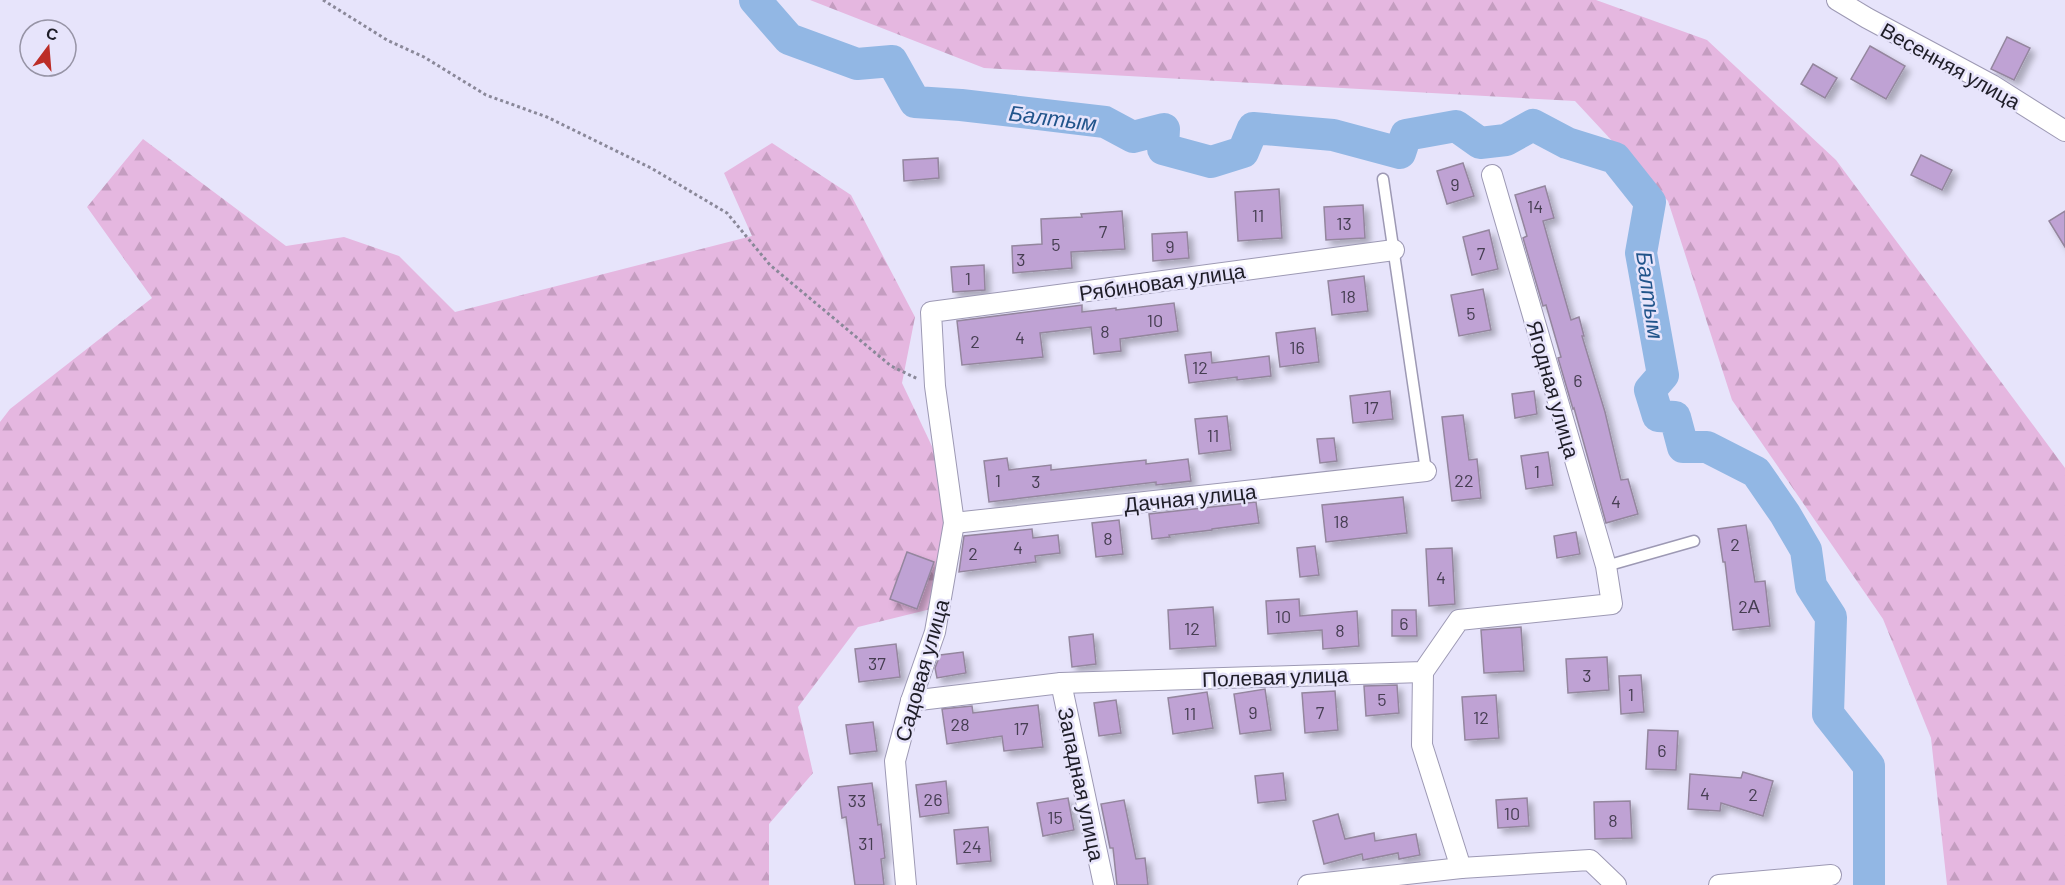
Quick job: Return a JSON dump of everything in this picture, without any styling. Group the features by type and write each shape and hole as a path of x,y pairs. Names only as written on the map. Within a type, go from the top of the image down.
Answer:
{"street":[{"name":"Весенняя улица","path":"1837,0 1992,85 2065,131"},
{"name":"Ягодная улица","path":"1423,672 1459,620 1612,604 1606,566 1492,175"},
{"name":"Рябиновая улица","path":"931,312 1394,250"},
{"name":"Садовая улица","path":"906,885 895,761 911,701 935,632 954,523 935,386 931,312"},
{"name":"Дачная улица","path":"954,523 1426,471"},
{"name":"Полевая улица","path":"911,701 1060,683 1423,672"},
{"path":"1423,672 1422,745 1461,868"},
{"name":"Западная улица","path":"1060,683 1104,885"},
{"path":"1308,885 1461,868 1590,860 1616,885"},
{"path":"1719,885 1831,875"}],"lane":[{"path":"1383,179 1426,471"},
{"path":"1606,566 1694,541"}],"path":[{"path":"324,0 387,40 424,57 486,95 547,117 641,163 727,213 770,265 882,359 891,366 935,386"}],"green space":[{"path":"810,0 1596,0 1707,40 1836,160 2065,468 2065,885 1947,885 1931,738 1883,619 1732,400 1668,201 1575,101 984,68"},
{"path":"143,139 286,246 344,237 399,256 455,312 752,236 724,173 772,143 851,195 915,317 902,383 956,497 939,607 858,627 798,707 813,773 769,824 769,885 0,885 0,422 10,409 152,298 87,207"}],"building":[{"path":"2007,37 2030,48 2014,80 1991,69"},
{"path":"1870,46 1905,66 1886,99 1851,79"},
{"path":"1813,64 1837,78 1825,98 1801,84"},
{"path":"1921,155 1952,170 1942,190 1911,175"},
{"path":"938,158 939,178 904,181 903,160"},
{"path":"1463,163 1474,196 1447,204 1437,171"},
{"path":"1545,186 1554,218 1543,221 1555,264 1571,320 1579,317 1584,336 1582,336 1605,412 1621,480 1628,479 1638,514 1606,523 1558,358 1561,357 1546,305 1543,306 1523,238 1527,236 1515,195"},
{"path":"1279,189 1282,238 1238,241 1235,192"},
{"path":"1363,205 1365,238 1326,240 1324,207"},
{"path":"1122,211 1125,249 1071,252 1072,268 1013,273 1012,246 1042,244 1041,219 1082,217 1081,214"},
{"path":"2065,211 2065,247 2049,221"},
{"path":"1489,230 1498,269 1472,275 1463,237"},
{"path":"1187,232 1189,258 1153,261 1152,234"},
{"path":"984,265 985,290 953,292 951,267"},
{"path":"1364,276 1368,311 1332,315 1328,281"},
{"path":"1483,289 1491,330 1459,336 1451,295"},
{"path":"1174,303 1178,331 1120,339 1121,351 1094,354 1091,327 1040,333 1043,357 962,365 957,321 1082,305 1082,312"},
{"path":"1315,328 1319,362 1280,367 1276,333"},
{"path":"1211,352 1212,363 1269,356 1271,376 1237,380 1237,377 1189,383 1185,355"},
{"path":"1390,391 1393,419 1353,423 1350,396"},
{"path":"1534,391 1537,414 1515,418 1512,394"},
{"path":"1463,415 1469,460 1477,459 1481,498 1452,501 1442,417"},
{"path":"1227,416 1231,450 1199,454 1195,419"},
{"path":"1334,438 1337,461 1320,463 1317,439"},
{"path":"1548,452 1553,485 1526,489 1521,456"},
{"path":"1007,458 1009,470 1051,465 1051,470 1146,460 1146,464 1188,459 1191,481 1156,485 1156,482 989,502 984,461"},
{"path":"1403,497 1407,533 1326,542 1322,505"},
{"path":"1256,502 1259,523 1152,539 1149,514"},
{"path":"1119,520 1123,554 1096,557 1092,523"},
{"path":"1746,525 1755,582 1765,581 1770,626 1733,630 1725,562 1723,562 1718,529"},
{"path":"1032,529 1033,538 1058,535 1060,553 1035,556 1036,562 959,572 964,536"},
{"path":"1576,532 1580,554 1557,558 1554,536"},
{"path":"1315,546 1319,575 1300,577 1297,548"},
{"path":"1452,548 1455,604 1429,606 1426,549"},
{"path":"907,552 934,562 917,609 890,599"},
{"path":"1299,599 1300,616 1357,611 1359,646 1323,649 1322,630 1268,634 1266,601"},
{"path":"1213,607 1216,646 1170,649 1168,610"},
{"path":"1392,610 1416,610 1417,636 1392,636"},
{"path":"1521,627 1524,671 1484,673 1481,630"},
{"path":"1093,634 1096,664 1072,667 1069,637"},
{"path":"896,644 900,677 859,682 855,649"},
{"path":"963,652 966,673 937,678 935,668 940,655"},
{"path":"1607,657 1609,690 1568,693 1566,659"},
{"path":"1641,675 1644,712 1621,714 1619,676"},
{"path":"1397,685 1399,713 1366,716 1364,686"},
{"path":"1265,689 1271,730 1240,734 1234,694"},
{"path":"1335,691 1338,730 1305,733 1302,693"},
{"path":"1207,692 1213,728 1173,734 1168,698"},
{"path":"1496,695 1499,738 1465,740 1462,697"},
{"path":"1116,700 1121,733 1099,736 1094,703"},
{"path":"1038,705 1043,747 1004,751 1002,736 947,744 942,709 972,706 973,713"},
{"path":"873,722 877,751 850,754 846,725"},
{"path":"1648,730 1678,731 1676,770 1646,769"},
{"path":"1743,772 1773,781 1763,816 1721,803 1720,811 1688,809 1690,774 1741,778"},
{"path":"1283,773 1286,800 1258,803 1255,776"},
{"path":"946,781 949,813 920,817 916,785"},
{"path":"872,783 878,825 881,824 885,858 881,859 884,885 855,885 846,817 842,818 838,787"},
{"path":"1068,798 1074,830 1043,836 1037,803"},
{"path":"1527,798 1529,826 1498,828 1496,800"},
{"path":"1124,800 1136,859 1145,858 1148,885 1117,885 1113,848 1110,848 1101,804"},
{"path":"1630,801 1632,838 1595,839 1594,802"},
{"path":"1338,814 1345,839 1374,833 1375,841 1416,834 1420,855 1399,859 1398,853 1363,860 1362,854 1324,864 1313,821"},
{"path":"988,827 991,861 957,864 954,830"}],"waterway":[{"name":"Балтым","path":"755,0 789,39 857,64 892,61 915,102 961,105 1105,122 1133,137 1164,129 1163,149 1211,162 1243,152 1253,128 1333,135 1400,153 1406,135 1456,126 1480,143 1506,140 1533,125 1567,143 1615,158 1650,202 1641,253 1663,375 1650,390 1658,416 1675,417 1683,447 1707,447 1756,472 1806,550 1811,586 1831,617 1828,714 1869,766 1869,885"}]}
